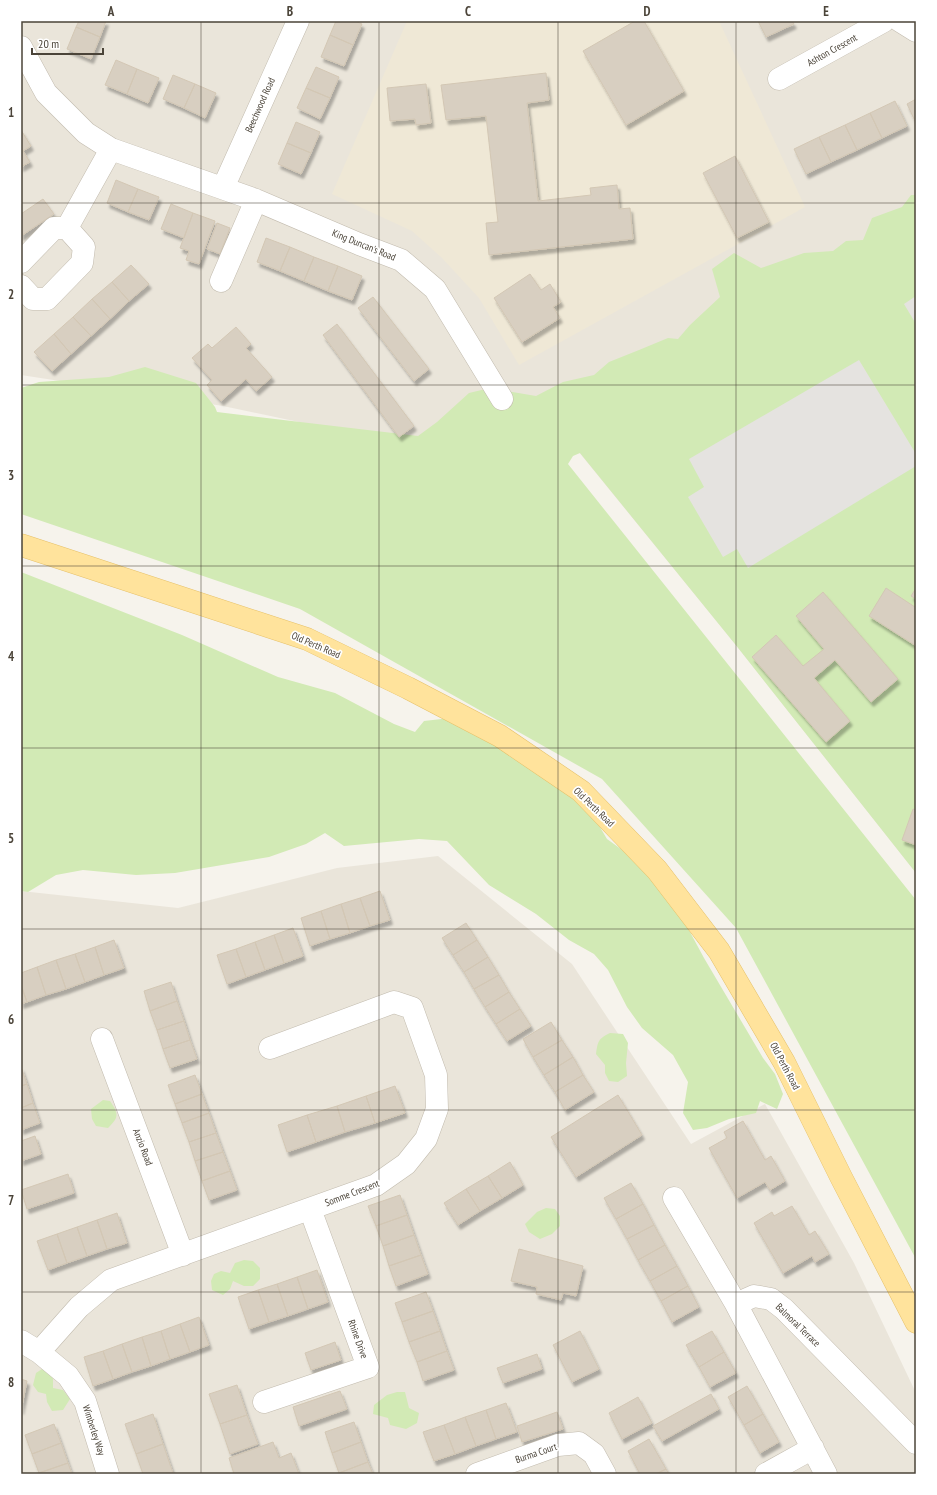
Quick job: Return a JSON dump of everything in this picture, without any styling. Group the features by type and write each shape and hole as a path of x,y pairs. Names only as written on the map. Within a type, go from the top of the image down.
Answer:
{"main road":[{"name":"Old Perth Road","path":"21,545 307,639 408,688 500,736 581,791 656,870 718,951 784,1062 841,1177 916,1322"}],"street":[{"name":"Beechwood Road","path":"222,188 298,21"},
{"name":"Ashton Crescent","path":"780,79 884,21"},
{"path":"900,21 916,31"},
{"name":"King Duncan's Road","path":"21,47 46,93 86,133 110,149 256,200 401,260 435,289 502,399"},
{"path":"67,228 110,149"},
{"path":"221,281 256,200"},
{"path":"21,262 54,228 67,228 84,247 82,263 47,299 33,299 21,286"},
{"name":"Somme Crescent","path":"30,1346 111,1280 376,1185 406,1164 426,1139 438,1109 436,1075 412,1008 394,1002 270,1048"},
{"name":"Anzio Road","path":"102,1039 183,1255"},
{"path":"674,1198 736,1304 826,1474"},
{"name":"Rhine Drive","path":"264,1402 368,1367 310,1208"},
{"name":"Balmoral Terrace","path":"736,1304 754,1296 771,1299 775,1302 784,1309 916,1443"},
{"name":"Wimberley Way","path":"30,1346 68,1376 85,1401 108,1474"},
{"name":"Burma Court","path":"478,1474 558,1445 579,1444 594,1454 605,1474"},
{"path":"766,1474 813,1448"}],"shaded area":[{"path":"21,21 916,21 916,873 735,644 561,430 398,443 223,406 21,375"},
{"path":"407,21 719,21 805,207 519,365 479,298 442,258 412,231 332,194"},
{"path":"916,296 916,324 904,304"},
{"path":"859,360 916,454 916,466 748,568 737,549 723,557 688,497 704,487 689,459"},
{"path":"438,856 572,964 691,1144 765,1104 854,1263 916,1393 916,1474 21,1474 21,891 178,908 337,868"}],"green space":[{"path":"911,195 916,195 916,873 735,644 580,453 573,456 568,464 916,900 916,1259 736,928 602,779 300,609 21,514 21,388 39,382 109,377 145,367 196,383 215,407 217,412 418,436 437,422 469,393 490,388 536,396 563,382 594,375 609,362 668,338 678,339 690,325 720,297 712,269 734,253 761,268 804,253 833,251 846,241 863,240 872,218 902,207"},
{"path":"21,572 182,635 278,677 335,693 394,724 415,732 424,721 459,717 582,797 607,839 632,857 670,895 704,958 763,1058 775,1074 783,1094 777,1109 760,1101 756,1113 729,1119 707,1128 693,1130 683,1113 688,1082 673,1055 642,1028 627,1007 608,970 594,954 569,940 536,914 489,885 447,841 419,839 344,846 325,833 306,844 269,857 175,873 136,875 83,870 56,875 28,892 21,891"},
{"path":"610,1033 623,1034 628,1043 626,1063 627,1076 618,1082 609,1081 605,1073 605,1065 596,1054 599,1041"},
{"path":"103,1100 110,1101 116,1112 116,1118 108,1128 96,1126 92,1119 91,1109"},
{"path":"546,1208 555,1209 560,1216 560,1226 552,1234 540,1239 529,1232 525,1224 537,1212"},
{"path":"244,1260 253,1261 260,1268 260,1279 253,1286 244,1286 233,1281 230,1289 223,1295 212,1290 211,1281 214,1274 221,1271 230,1273 235,1263"},
{"path":"42,1369 50,1371 53,1379 53,1388 63,1390 70,1399 63,1410 52,1411 47,1402 46,1394 38,1392 33,1385 36,1373"},
{"path":"397,1392 405,1392 409,1408 419,1413 417,1423 406,1429 390,1425 388,1418 373,1414 374,1405 387,1395"}],"building":[{"path":"79,21 106,21 100,37 76,27"},
{"path":"336,21 355,21 362,24 353,45 330,35"},
{"path":"635,21 644,21 684,91 626,125 583,51"},
{"path":"758,21 792,21 794,24 766,37"},
{"path":"76,27 100,37 91,59 67,49"},
{"path":"330,35 353,45 344,66 321,57"},
{"path":"116,60 137,69 127,94 105,85"},
{"path":"316,67 339,77 330,98 306,88"},
{"path":"137,69 159,78 148,103 127,94"},
{"path":"546,73 549,100 527,103 538,201 591,195 590,188 617,185 619,209 630,208 633,239 489,255 486,223 498,222 486,116 446,120 441,85"},
{"path":"173,75 195,84 184,108 163,99"},
{"path":"195,84 216,93 205,118 184,108"},
{"path":"426,84 431,123 416,125 415,119 390,121 387,88"},
{"path":"306,88 330,98 320,119 297,108"},
{"path":"916,99 916,123 907,104"},
{"path":"895,101 907,126 882,138 870,113"},
{"path":"870,113 882,138 857,150 845,125"},
{"path":"296,122 320,132 311,153 287,143"},
{"path":"845,125 857,150 831,162 819,137"},
{"path":"21,130 31,146 23,151 30,162 21,167"},
{"path":"819,137 831,162 806,174 794,149"},
{"path":"287,143 311,153 301,174 278,164"},
{"path":"735,156 769,222 737,238 703,173"},
{"path":"116,180 138,189 128,212 107,203"},
{"path":"138,189 159,197 149,220 128,212"},
{"path":"43,199 54,214 21,236 21,214"},
{"path":"171,204 193,213 184,238 161,229"},
{"path":"193,213 215,221 199,264 186,260 189,251 180,248"},
{"path":"217,223 230,228 220,254 207,249"},
{"path":"266,238 290,247 280,271 257,262"},
{"path":"290,247 314,257 304,281 280,271"},
{"path":"314,257 338,266 328,291 304,281"},
{"path":"131,265 149,284 129,301 112,282"},
{"path":"338,266 362,276 352,300 328,291"},
{"path":"530,274 541,290 550,284 561,302 553,307 560,318 522,342 494,298"},
{"path":"112,282 129,301 110,319 92,299"},
{"path":"373,297 429,369 414,381 358,308"},
{"path":"92,299 110,319 91,336 73,317"},
{"path":"73,317 91,336 71,354 54,334"},
{"path":"337,324 414,426 399,437 323,335"},
{"path":"236,327 251,344 246,348 272,377 256,391 246,379 221,401 207,385 212,380 192,358 208,344 212,348"},
{"path":"54,334 71,354 52,371 34,352"},
{"path":"886,588 915,607 916,604 916,646 869,616"},
{"path":"916,588 916,599 911,596"},
{"path":"823,592 898,679 871,702 835,660 814,678 850,721 826,742 752,657 776,635 803,666 824,649 796,616"},
{"path":"913,809 916,810 916,845 902,840"},
{"path":"380,891 390,920 370,926 360,898"},
{"path":"360,898 370,926 350,933 341,904"},
{"path":"341,904 350,933 330,939 321,911"},
{"path":"321,911 330,939 310,946 301,918"},
{"path":"466,923 477,940 453,955 442,938"},
{"path":"293,928 303,956 284,963 274,935"},
{"path":"274,935 284,963 265,970 255,942"},
{"path":"114,940 124,968 104,975 95,947"},
{"path":"477,940 488,957 464,972 453,955"},
{"path":"255,942 265,970 246,977 236,949"},
{"path":"95,947 104,975 85,982 75,954"},
{"path":"236,949 246,977 227,984 217,955"},
{"path":"75,954 85,982 66,989 56,960"},
{"path":"488,957 499,975 474,989 464,972"},
{"path":"56,960 66,989 46,995 37,967"},
{"path":"37,967 46,995 27,1002 21,985 21,973"},
{"path":"499,975 509,992 485,1007 474,989"},
{"path":"171,982 177,1001 150,1011 144,991"},
{"path":"21,985 27,1002 21,1004"},
{"path":"509,992 520,1009 496,1024 485,1007"},
{"path":"177,1001 184,1021 157,1030 150,1011"},
{"path":"520,1009 531,1026 507,1041 496,1024"},
{"path":"184,1021 190,1040 163,1049 157,1030"},
{"path":"551,1022 562,1040 533,1057 523,1039"},
{"path":"190,1040 197,1059 170,1068 163,1049"},
{"path":"562,1040 573,1057 544,1075 533,1057"},
{"path":"573,1057 583,1075 555,1092 544,1075"},
{"path":"21,1067 27,1084 21,1086"},
{"path":"195,1075 202,1094 175,1104 168,1085"},
{"path":"583,1075 594,1092 565,1110 555,1092"},
{"path":"27,1084 33,1103 21,1108 21,1086"},
{"path":"395,1086 405,1113 375,1123 366,1096"},
{"path":"202,1094 209,1113 182,1123 175,1104"},
{"path":"618,1095 642,1135 576,1177 551,1137"},
{"path":"366,1096 375,1123 345,1132 337,1106"},
{"path":"33,1103 40,1123 21,1130 21,1108"},
{"path":"337,1106 345,1132 316,1142 307,1115"},
{"path":"209,1113 216,1133 189,1142 182,1123"},
{"path":"307,1115 316,1142 287,1152 278,1125"},
{"path":"743,1121 765,1160 771,1156 785,1181 770,1190 765,1182 737,1198 709,1148 727,1138 724,1132"},
{"path":"216,1133 223,1152 195,1161 189,1142"},
{"path":"35,1136 41,1154 21,1161 21,1141"},
{"path":"223,1152 230,1171 202,1181 195,1161"},
{"path":"510,1162 523,1185 502,1198 488,1176"},
{"path":"230,1171 237,1190 209,1200 202,1181"},
{"path":"68,1174 74,1193 27,1209 21,1190"},
{"path":"488,1176 502,1198 480,1211 466,1189"},
{"path":"631,1183 643,1204 616,1219 604,1198"},
{"path":"466,1189 480,1211 458,1225 444,1203"},
{"path":"400,1195 407,1215 376,1226 368,1206"},
{"path":"643,1204 654,1225 627,1239 616,1219"},
{"path":"792,1206 809,1235 815,1231 829,1254 815,1262 812,1256 783,1273 754,1223 772,1212 774,1216"},
{"path":"117,1213 127,1243 107,1249 97,1220"},
{"path":"407,1215 414,1235 383,1246 376,1226"},
{"path":"97,1220 107,1249 87,1256 77,1227"},
{"path":"654,1225 665,1245 638,1260 627,1239"},
{"path":"77,1227 87,1256 67,1263 57,1234"},
{"path":"57,1234 67,1263 48,1270 37,1241"},
{"path":"414,1235 421,1255 389,1266 383,1246"},
{"path":"665,1245 677,1266 650,1281 638,1260"},
{"path":"519,1249 583,1266 576,1296 563,1293 561,1300 536,1294 537,1287 511,1281"},
{"path":"421,1255 428,1274 396,1286 389,1266"},
{"path":"677,1266 688,1286 661,1301 650,1281"},
{"path":"317,1270 328,1302 308,1309 297,1277"},
{"path":"297,1277 308,1309 288,1316 277,1284"},
{"path":"277,1284 288,1316 269,1322 258,1290"},
{"path":"688,1286 699,1307 672,1322 661,1301"},
{"path":"258,1290 269,1322 249,1329 238,1297"},
{"path":"426,1292 433,1311 402,1322 395,1303"},
{"path":"433,1311 440,1331 409,1342 402,1322"},
{"path":"199,1317 209,1345 190,1352 180,1324"},
{"path":"180,1324 190,1352 170,1359 161,1331"},
{"path":"161,1331 170,1359 151,1366 142,1337"},
{"path":"440,1331 447,1351 417,1362 409,1342"},
{"path":"580,1331 599,1369 572,1382 553,1345"},
{"path":"712,1331 724,1352 699,1367 686,1345"},
{"path":"142,1337 151,1366 132,1372 122,1344"},
{"path":"335,1342 341,1360 311,1370 305,1353"},
{"path":"122,1344 132,1372 113,1379 103,1351"},
{"path":"103,1351 113,1379 93,1386 84,1357"},
{"path":"447,1351 454,1370 423,1381 417,1362"},
{"path":"724,1352 736,1373 710,1387 699,1367"},
{"path":"537,1354 542,1369 503,1383 497,1368"},
{"path":"21,1379 27,1381 21,1410"},
{"path":"237,1385 247,1415 220,1424 209,1394"},
{"path":"747,1386 763,1414 744,1425 728,1397"},
{"path":"340,1391 347,1409 299,1426 293,1407"},
{"path":"711,1394 719,1409 662,1441 653,1426"},
{"path":"638,1397 652,1423 622,1439 609,1413"},
{"path":"506,1403 517,1432 496,1439 486,1410"},
{"path":"486,1410 496,1439 476,1446 465,1417"},
{"path":"557,1412 563,1429 522,1442 517,1426"},
{"path":"153,1414 163,1444 136,1454 125,1424"},
{"path":"763,1414 779,1442 760,1453 744,1425"},
{"path":"247,1415 258,1444 230,1454 220,1424"},
{"path":"465,1417 476,1446 455,1454 444,1425"},
{"path":"354,1422 361,1442 332,1453 325,1432"},
{"path":"54,1424 61,1443 32,1454 25,1435"},
{"path":"444,1425 455,1454 434,1461 423,1432"},
{"path":"649,1439 666,1469 656,1474 640,1474 628,1451"},
{"path":"273,1442 279,1458 291,1453 299,1474 234,1474 229,1458"},
{"path":"361,1442 368,1462 339,1473 332,1453"},
{"path":"61,1443 68,1463 39,1473 32,1454"},
{"path":"163,1444 173,1473 143,1474 136,1454"},
{"path":"368,1462 373,1474 339,1473"},
{"path":"68,1463 72,1474 39,1474 39,1473"},
{"path":"666,1469 669,1474 656,1474"}]}
